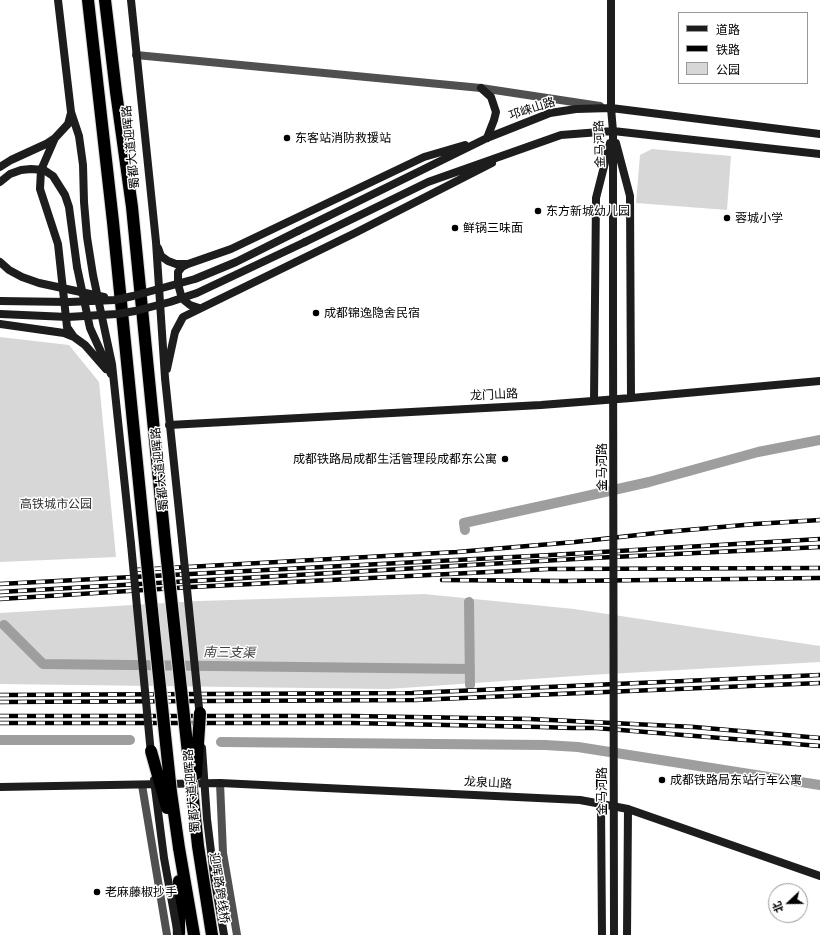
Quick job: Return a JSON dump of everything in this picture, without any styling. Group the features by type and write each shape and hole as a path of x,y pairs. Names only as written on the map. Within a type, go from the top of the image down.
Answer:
{"highway":[{"name":"蜀都大道迎晖路","path":"88,0 112,214 171,792 179,848"},
{"name":"蜀都大道迎晖路","path":"105,0 132,207 165,542 198,846 219,934"},
{"path":"194,808 200,713"},
{"path":"150,750 179,848 194,935"},
{"path":"178,935 179,848"}],"street":[{"path":"58,0 71,112 79,136 83,165 87,237 93,275 112,364 131,544 150,750 164,858 178,935"},
{"name":"蜀都大道迎晖路","path":"131,0 156,242 169,425 200,713 219,934"},
{"name":"金马河路","path":"611,0 611,108 613,131 614,935"},
{"path":"136,55 481,88 611,108"},
{"path":"200,308 190,305 181,295 178,284 178,272 182,267 231,249 424,157 487,138 496,112 491,97 481,88"},
{"name":"邛崃山路","path":"0,301 69,302 115,300 140,295 195,279 236,262 487,138 550,113 576,109 611,108 820,134"},
{"path":"0,167 55,138 68,124 71,112"},
{"path":"613,131 630,196 631,398"},
{"path":"594,401 596,198 613,131"},
{"path":"0,314 68,316 117,314 170,302 197,293 428,182 561,134 613,131 820,154"},
{"path":"55,138 41,170 40,189 58,244 67,327 74,337"},
{"path":"165,378 175,332 183,317 355,233 456,182 517,149"},
{"path":"0,182 10,174 21,170 44,170 53,176 65,195 69,207 77,267 90,328 111,373 119,426"},
{"path":"156,242 161,256 168,261 176,264 188,264"},
{"path":"0,262 9,270 22,277 39,283 115,300"},
{"path":"0,324 64,333 74,337 85,345 111,373"},
{"name":"龙门山路","path":"169,425 541,405 820,381"},
{"path":"220,783 223,853 237,935"},
{"name":"龙泉山路","path":"0,787 220,783 580,800 628,809 820,876"},
{"path":"142,785 167,935"},
{"path":"601,804 602,935"},
{"path":"627,935 628,809"}],"green space":[{"path":"652,149 731,156 727,210 636,203 640,155"},
{"name":"高铁城市公园","path":"0,337 69,345 99,382 116,557 0,562"},
{"path":"424,594 574,609 820,646 820,662 590,675 388,689 0,684 0,613 199,601"}],"waterway":[{"path":"465,530 464,523 649,482 758,452 820,440"},
{"path":"469,602 470,685"},
{"name":"南三支渠","path":"4,625 43,664 470,669"},
{"path":"0,740 130,740"},
{"path":"221,742 545,745 578,747 820,785"}],"railway":[{"path":"134,570 457,552 755,524 820,520"},
{"path":"0,584 551,555 820,539"},
{"path":"0,592 593,558 820,547"},
{"path":"0,599 192,587 548,569 820,568"},
{"path":"442,580 565,581 820,578"},
{"path":"0,695 412,693 820,675"},
{"path":"0,702 415,700 820,683"},
{"path":"0,716 352,716 530,719 694,727 820,738"},
{"path":"0,723 352,723 596,728 820,746"}],"place":[{"name":"东客站消防救援站","path":"287,138"},
{"name":"东方新城幼儿园","path":"538,211"},
{"name":"蓉城小学","path":"727,218"},
{"name":"鲜锅三味面","path":"455,228"},
{"name":"成都锦逸隐舍民宿","path":"316,313"},
{"name":"成都铁路局成都生活管理段成都东公寓","path":"505,459"},
{"name":"成都铁路局东站行车公寓","path":"662,780"},
{"name":"老麻藤椒抄手","path":"97,892"}]}
